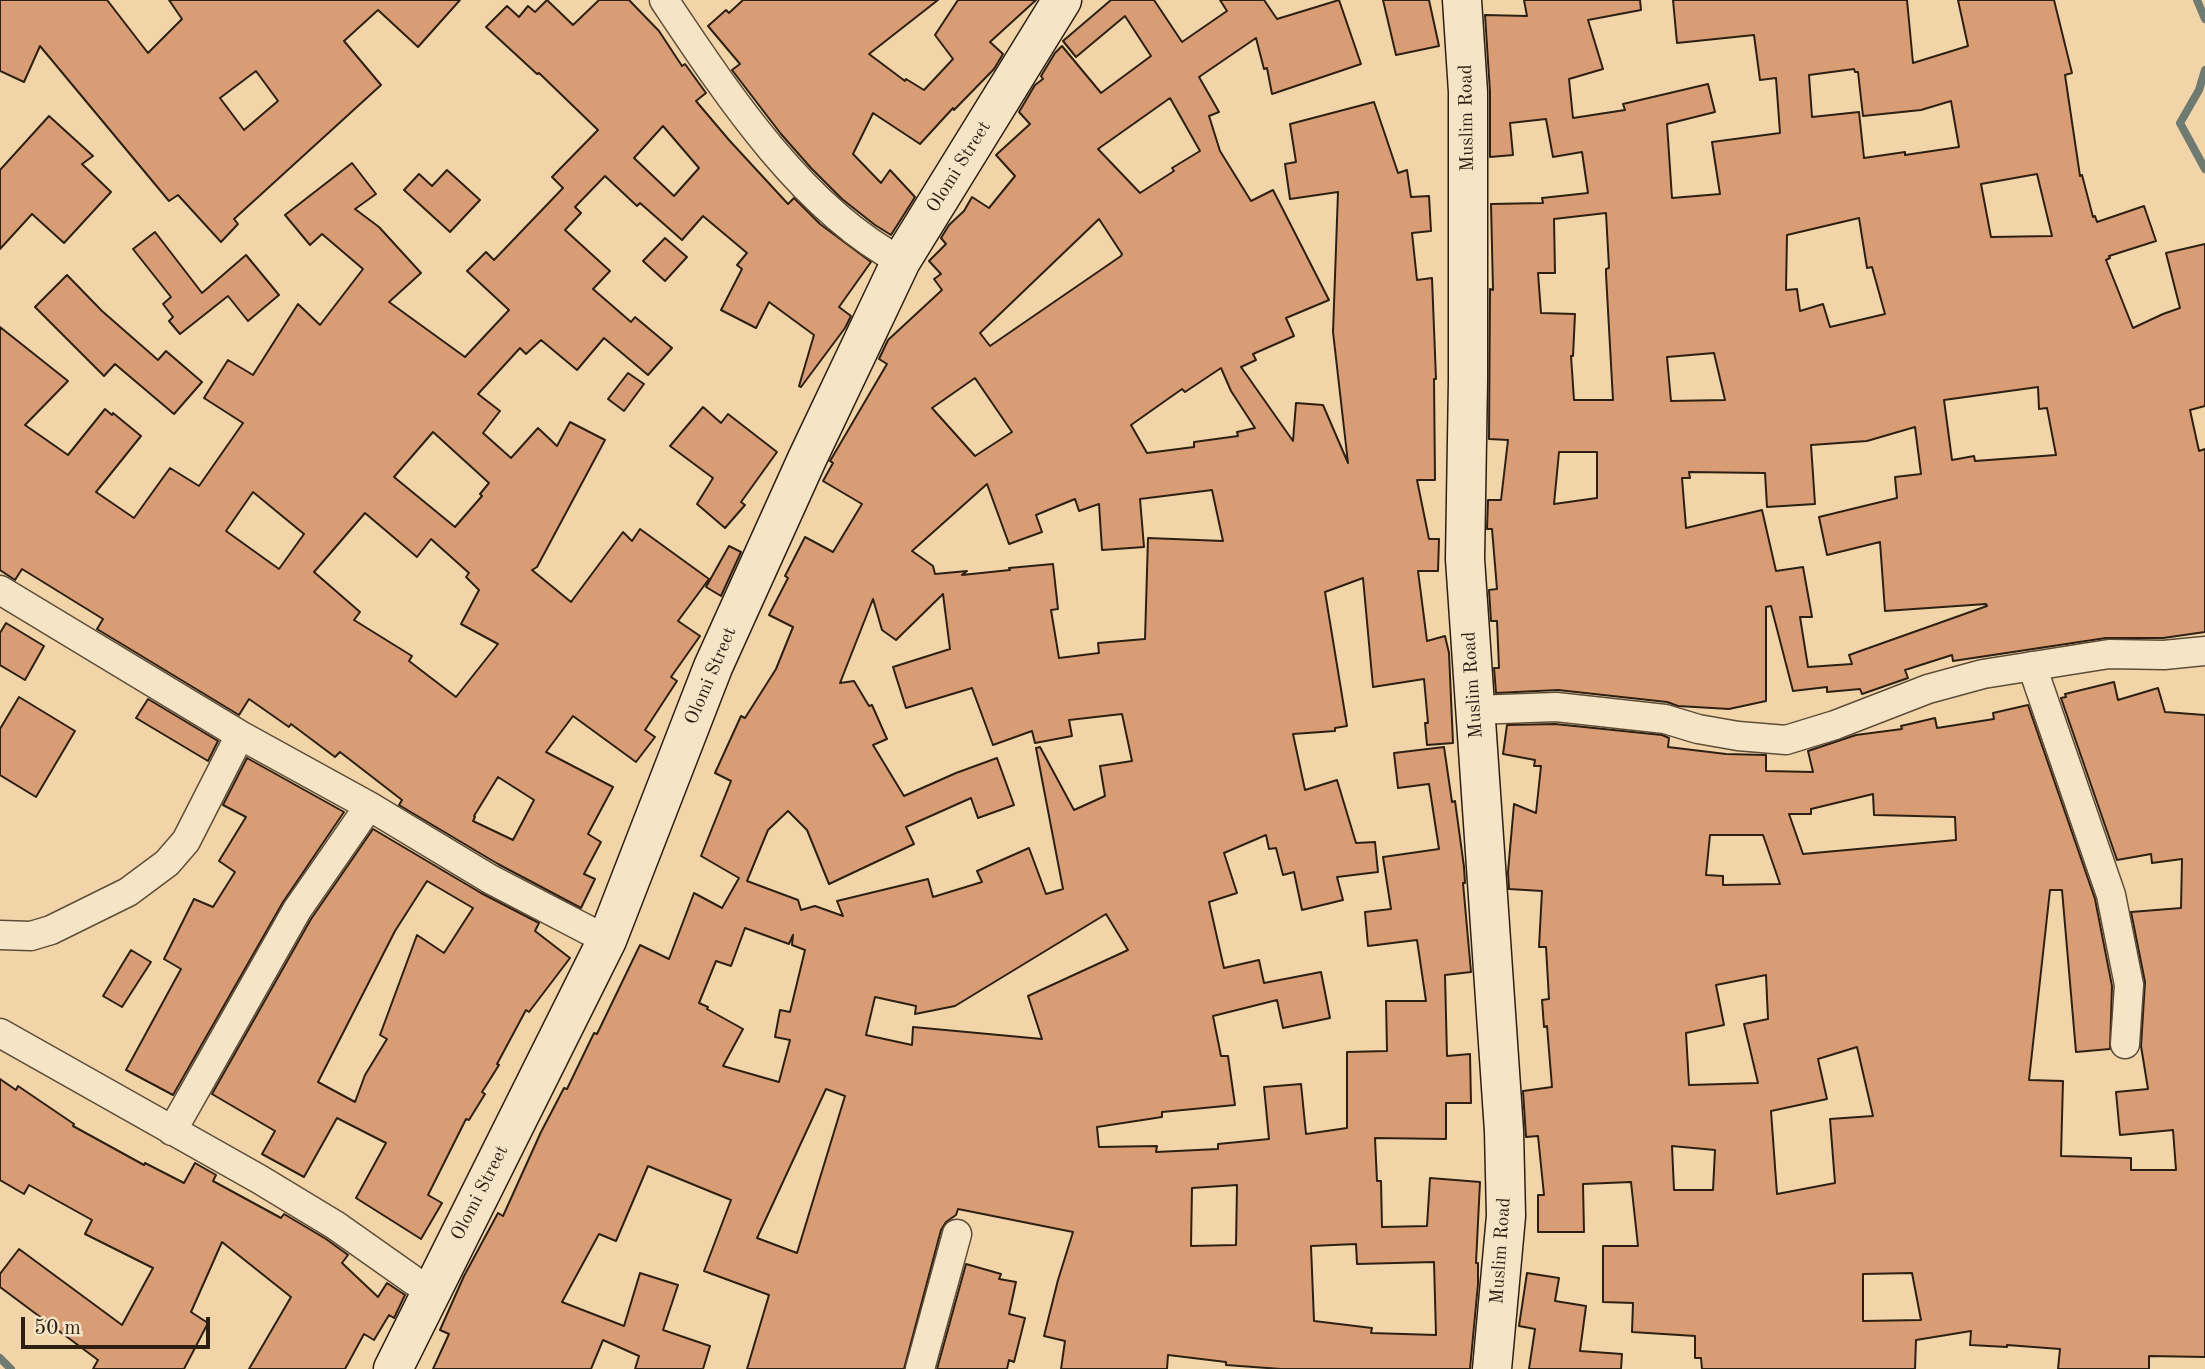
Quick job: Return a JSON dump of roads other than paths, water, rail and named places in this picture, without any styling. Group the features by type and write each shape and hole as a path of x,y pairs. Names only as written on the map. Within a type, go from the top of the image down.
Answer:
{"main road":[{"name":"Olomi Street","path":"393,1369 607,940 713,667 807,459 901,261 1062,0"},
{"name":"Muslim Road","path":"1462,0 1468,92 1465,559 1504,1131 1506,1216 1492,1369"}],"street":[{"path":"664,0 712,72 798,180 838,218 880,250 901,261"},
{"path":"0,590 240,735 490,879 607,940"},
{"path":"1474,710 1556,707 1665,719 1698,729 1738,736 1786,740 1835,725 1928,689 1983,674 2109,654 2164,655 2205,651"},
{"path":"2032,666 2111,895 2129,985 2125,1044"},
{"path":"0,935 32,936 51,930 128,892 167,863 186,841 240,735"},
{"path":"172,1131 297,910 369,807"},
{"path":"0,1033 259,1179 335,1226 430,1292"},
{"path":"920,1369 957,1234"}],"waterway":[{"path":"2197,0 2205,19"},
{"path":"2205,70 2199,90 2180,123 2205,169"},
{"path":"0,1358 11,1369"}]}
